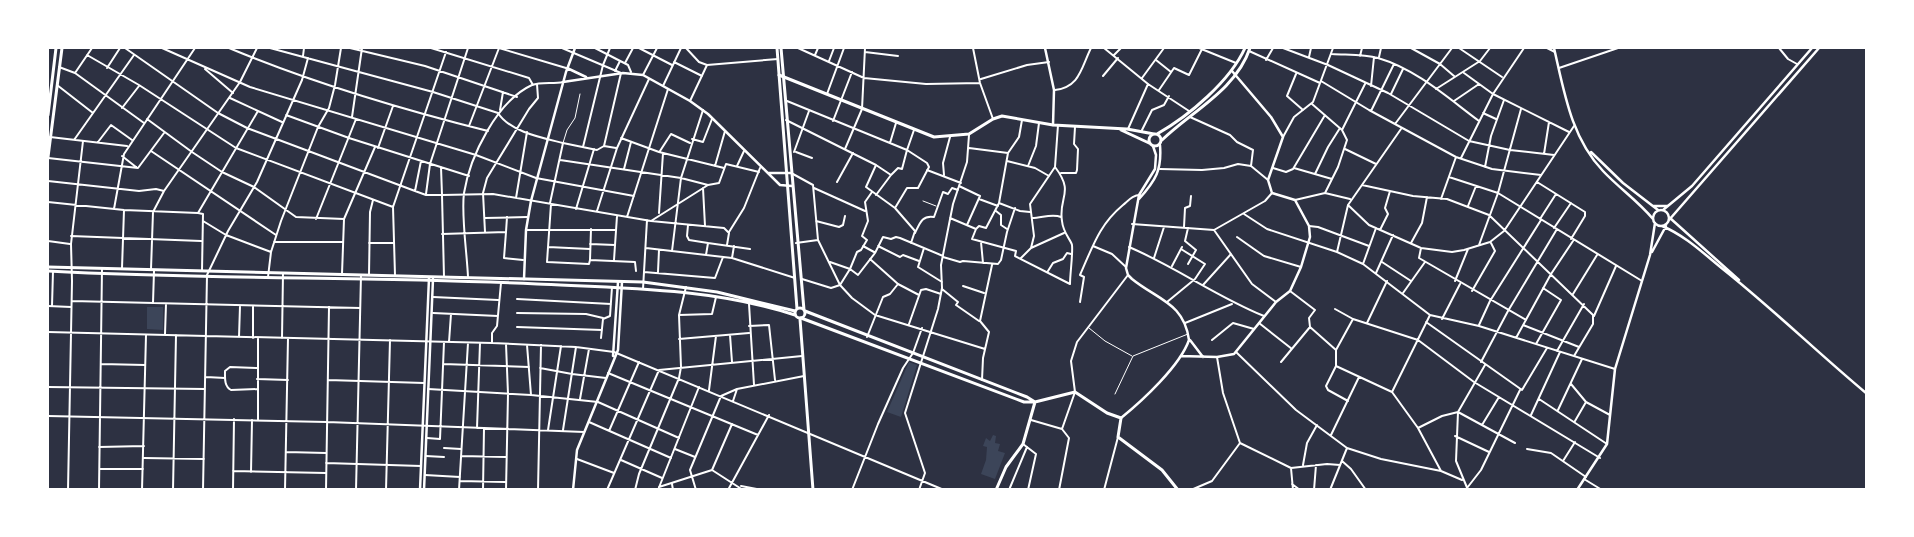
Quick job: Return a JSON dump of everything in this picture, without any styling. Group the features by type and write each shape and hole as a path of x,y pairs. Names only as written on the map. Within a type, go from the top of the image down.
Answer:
{"main road":[{"path":"48,114 56,48"},
{"path":"48,158 62,48"},
{"path":"777,48 786,120 789,173 787,187 796,312 801,319 908,359 993,387"},
{"path":"781,48 781,75 789,173 792,186 804,311 801,319 802,356 813,490"},
{"path":"1151,145 1150,138 1189,111 1232,71 1245,48"},
{"path":"1116,128 1151,145 1160,145 1162,140 1236,75 1250,50"},
{"path":"781,75 934,137 969,134 993,119 1002,116 1055,125 1128,129 1155,134 1162,140"},
{"path":"48,267 122,268 153,271 268,275 342,274 361,277 369,275 431,279 468,277 643,282 686,287 796,312"},
{"path":"48,271 102,273 202,271 208,273"},
{"path":"284,275 620,287 685,292 796,312 804,311 982,380 1024,402 1035,402 1075,392 1107,413 1121,418 1118,437 1162,470 1178,490"},
{"path":"961,377 963,373"},
{"path":"996,490 1006,467 1023,444 1035,402"}],"street":[{"path":"75,73 92,48"},
{"path":"107,68 120,48"},
{"path":"125,48 218,114 275,139 415,191 442,195 483,193 651,221 724,228 728,233"},
{"path":"162,48 188,61 240,82 293,100 476,154 536,178 634,196"},
{"path":"114,209 122,156 195,48"},
{"path":"229,48 303,76 424,116 488,131"},
{"path":"153,303 153,212 164,192 230,98 257,48"},
{"path":"270,48 358,71 499,112"},
{"path":"303,56 304,48"},
{"path":"268,275 271,252 276,235 318,127 327,110 335,85 341,48"},
{"path":"350,48 362,49 440,70 517,97"},
{"path":"431,48 528,78 535,84 538,98 487,178 483,193 485,232"},
{"path":"426,194 430,164 436,143 468,48"},
{"path":"469,126 499,48 567,68 587,77"},
{"path":"562,48 575,49 621,73"},
{"path":"595,48 625,64 632,72"},
{"path":"583,147 603,65 610,48"},
{"path":"625,64 633,48"},
{"path":"639,48 672,65"},
{"path":"643,75 657,48"},
{"path":"663,86 681,48"},
{"path":"686,48 699,62 707,65 778,59"},
{"path":"798,48 864,78 926,84 980,83"},
{"path":"815,55 818,48"},
{"path":"829,61 834,48"},
{"path":"827,94 844,48"},
{"path":"845,149 862,109 865,48"},
{"path":"973,48 980,83 993,119"},
{"path":"1031,248 1034,236 1030,212 1031,202 1055,168 1054,90 1045,48"},
{"path":"1054,90 1066,88 1072,84 1090,48"},
{"path":"1104,48 1148,84 1169,96 1189,111"},
{"path":"1114,56 1121,48"},
{"path":"1142,78 1164,48"},
{"path":"1159,90 1174,68 1189,75 1200,48 1237,63"},
{"path":"1266,60 1273,48"},
{"path":"1283,48 1328,65 1391,94 1469,141 1510,150 1555,155"},
{"path":"1309,57 1311,48"},
{"path":"1268,180 1283,136 1294,117 1312,104 1333,48"},
{"path":"1360,56 1362,48"},
{"path":"1379,58 1382,48"},
{"path":"1411,48 1440,64 1455,77"},
{"path":"1395,124 1452,48"},
{"path":"1459,48 1503,78"},
{"path":"1436,89 1480,62 1489,48"},
{"path":"1460,158 1493,94 1524,48"},
{"path":"1547,48 1555,52"},
{"path":"1554,48 1574,126 1602,171 1655,223 1650,256 1615,369 1607,444 1600,458 1577,490"},
{"path":"1559,68 1618,48"},
{"path":"1779,48 1788,59 1798,64"},
{"path":"1588,149 1650,205 1658,210 1663,210 1692,186 1812,48"},
{"path":"1650,256 1670,219 1819,48"},
{"path":"352,117 362,49"},
{"path":"524,283 527,217 546,139 558,107 567,68 575,49"},
{"path":"1250,50 1296,74 1320,82 1456,157 1485,167 1541,175"},
{"path":"396,276 393,207 408,158 446,52"},
{"path":"865,52 898,56"},
{"path":"74,140 134,54"},
{"path":"1332,54 1374,57 1394,64 1427,82 1479,121"},
{"path":"87,55 139,85 236,148 393,207"},
{"path":"1371,86 1374,57"},
{"path":"203,490 208,273 226,235 254,187 267,160 303,76 308,58"},
{"path":"1103,76 1118,58"},
{"path":"1156,60 1171,72"},
{"path":"615,71 620,61"},
{"path":"674,62 702,76"},
{"path":"980,79 1026,65 1048,62"},
{"path":"1371,111 1394,64"},
{"path":"690,101 707,65"},
{"path":"59,67 75,73 144,123"},
{"path":"203,67 233,93"},
{"path":"1391,94 1403,69"},
{"path":"1232,71 1283,136"},
{"path":"499,112 535,84 632,72 643,75 703,110 760,168 780,185 792,186"},
{"path":"833,121 852,72"},
{"path":"499,112 502,119 527,132 546,139 600,150 604,146 621,73"},
{"path":"1464,73 1493,94 1569,132"},
{"path":"1296,74 1287,96 1304,110"},
{"path":"597,212 617,148 649,79"},
{"path":"57,84 93,113"},
{"path":"1128,129 1148,84"},
{"path":"1342,130 1366,84"},
{"path":"1454,102 1479,84"},
{"path":"122,108 139,85"},
{"path":"627,217 668,89"},
{"path":"468,277 464,194 476,154 499,112 503,92"},
{"path":"49,94 55,95"},
{"path":"580,94 575,118 567,130 563,143 554,181 550,204 547,262 589,264 591,229"},
{"path":"1141,132 1152,110 1164,105 1169,96"},
{"path":"230,98 282,122"},
{"path":"784,100 853,130 907,150 927,162 927,170 918,188 907,188 895,208"},
{"path":"1485,167 1496,119 1504,100"},
{"path":"1312,104 1342,130 1347,140 1345,149 1325,193"},
{"path":"342,274 344,219 363,172 377,147 394,106"},
{"path":"1478,246 1505,171 1521,109"},
{"path":"672,251 681,178 690,143 703,110"},
{"path":"198,212 258,111"},
{"path":"794,152 809,111"},
{"path":"1483,113 1496,119"},
{"path":"286,115 408,158 469,176"},
{"path":"1273,168 1286,172 1294,168 1325,115"},
{"path":"1190,116 1230,135 1237,142 1253,150 1252,166"},
{"path":"316,219 356,118"},
{"path":"692,139 703,142 712,118"},
{"path":"147,119 222,172 254,187 296,217 344,219"},
{"path":"786,120 853,152 891,175"},
{"path":"1022,120 1019,136 1008,153 996,211 986,228 979,226 976,229 972,239 1016,251 1015,256 1048,271 1069,284 1071,243 1064,233 1061,217 1065,200 1064,180 1061,173 1055,168"},
{"path":"1544,154 1549,122"},
{"path":"890,143 896,123"},
{"path":"1028,166 1036,146 1039,123"},
{"path":"98,142 111,125 132,140"},
{"path":"1348,205 1365,222 1421,248 1452,252 1490,242 1504,231 1574,126"},
{"path":"1061,173 1076,173 1077,170 1078,149 1074,144 1075,127"},
{"path":"1337,252 1348,205 1402,130 1399,127"},
{"path":"1315,174 1340,128"},
{"path":"876,195 898,168 902,169 914,130"},
{"path":"715,166 725,131"},
{"path":"48,158 136,168 141,166 165,132"},
{"path":"516,198 527,132"},
{"path":"659,214 661,153 671,134 690,143"},
{"path":"919,490 925,473 906,415 941,294 941,265 950,218 969,148 969,134"},
{"path":"50,137 128,146"},
{"path":"944,175 944,163 950,137"},
{"path":"621,138 661,153 724,168"},
{"path":"68,490 72,307 70,244 83,141"},
{"path":"624,170 631,142"},
{"path":"1151,145 1156,155 1155,169 1138,200 1132,224 1126,268 1128,275 1139,285 1176,309 1185,322 1190,340 1203,357"},
{"path":"1080,302 1084,277 1080,274 1104,223 1132,198 1140,195 1160,169 1160,145"},
{"path":"604,146 617,148"},
{"path":"969,148 1008,153"},
{"path":"576,209 594,149"},
{"path":"1345,149 1376,164"},
{"path":"152,151 276,235"},
{"path":"737,166 744,151"},
{"path":"788,151 812,158"},
{"path":"837,182 853,152"},
{"path":"122,156 136,168"},
{"path":"1441,199 1456,157"},
{"path":"560,160 681,178 708,185"},
{"path":"415,191 421,161"},
{"path":"1007,161 1028,166 1049,176"},
{"path":"651,221 659,214 708,185 719,183 727,164 759,172"},
{"path":"1160,169 1224,168 1235,164 1252,166 1262,172 1268,180 1272,193"},
{"path":"876,165 866,187 895,208 915,234"},
{"path":"441,168 444,277"},
{"path":"727,245 728,233 744,208 760,168"},
{"path":"1294,168 1332,179"},
{"path":"927,170 944,175 980,196 979,198 998,205 1015,208 1020,212 1030,212"},
{"path":"768,173 789,173 814,188 866,211"},
{"path":"1449,177 1498,193 1642,282"},
{"path":"48,180 142,191 151,188 164,192"},
{"path":"1516,338 1586,214 1571,202 1537,182"},
{"path":"1362,185 1441,199 1468,206 1489,215 1523,249 1584,304 1594,317"},
{"path":"1468,206 1476,186"},
{"path":"703,188 705,227"},
{"path":"814,188 815,221 818,240 840,285 861,306 875,315 985,348"},
{"path":"911,243 923,218 927,216 934,217 943,192 948,194 952,188 958,190"},
{"path":"1380,230 1388,214 1385,208 1390,191"},
{"path":"800,278 831,288 840,285 850,269 856,252 867,239 862,236 868,221 865,202 872,192"},
{"path":"1132,224 1214,230 1265,201 1272,193"},
{"path":"1272,193 1295,200 1325,193 1351,200"},
{"path":"1479,326 1490,301 1556,193"},
{"path":"1184,227 1185,208 1190,206 1191,196"},
{"path":"1411,244 1422,223 1427,197"},
{"path":"967,225 979,198"},
{"path":"369,275 370,212 372,200"},
{"path":"1181,356 1217,357 1236,352 1276,302 1290,290 1301,267 1308,243 1309,226 1295,200"},
{"path":"923,201 937,207"},
{"path":"48,202 124,210 203,213 202,271"},
{"path":"1481,362 1571,202"},
{"path":"1650,205 1660,207 1671,205"},
{"path":"830,262 850,269 858,275 875,253 883,237 891,239 896,236 960,262 992,265 1000,262 1015,208"},
{"path":"122,268 124,210"},
{"path":"1653,219 1658,210"},
{"path":"1663,210 1670,219 1724,264 1743,284"},
{"path":"996,211 1001,215 1001,225 1008,229"},
{"path":"1244,214 1267,229 1337,252 1363,264 1430,315 1479,326 1615,369"},
{"path":"1032,218 1044,218 1055,215 1061,217"},
{"path":"614,260 617,216"},
{"path":"815,221 839,227 843,225 846,216"},
{"path":"507,217 504,258 524,260"},
{"path":"485,218 527,217"},
{"path":"950,218 976,229"},
{"path":"643,289 647,220"},
{"path":"203,221 226,235 271,252"},
{"path":"1655,223 1665,226 1690,242 1743,284 1830,363 1866,392"},
{"path":"688,225 687,236 689,240 750,249"},
{"path":"1309,226 1318,227 1370,246"},
{"path":"1154,258 1164,227"},
{"path":"1188,228 1185,241 1196,250 1188,264"},
{"path":"1363,264 1376,228"},
{"path":"526,230 615,230"},
{"path":"1214,230 1252,284 1276,302"},
{"path":"442,234 506,232"},
{"path":"1021,258 1031,248 1064,233"},
{"path":"1376,273 1392,235"},
{"path":"71,236 203,241"},
{"path":"1237,237 1264,256 1301,267"},
{"path":"796,243 818,240"},
{"path":"48,241 70,244"},
{"path":"274,242 342,242"},
{"path":"981,242 983,263"},
{"path":"1472,291 1495,251 1490,242"},
{"path":"369,243 394,243"},
{"path":"590,244 614,245"},
{"path":"706,255 708,244"},
{"path":"732,258 734,246"},
{"path":"863,246 875,253"},
{"path":"878,246 900,256 903,255 920,261"},
{"path":"1093,246 1112,254 1126,268"},
{"path":"548,247 590,249"},
{"path":"1129,247 1172,266 1233,304 1264,316"},
{"path":"646,248 732,258 795,278"},
{"path":"924,248 918,267 942,282"},
{"path":"1167,302 1195,279 1205,264 1182,248 1172,266"},
{"path":"1421,248 1418,257 1425,262 1472,291 1526,320"},
{"path":"1455,281 1468,249"},
{"path":"658,273 660,250"},
{"path":"1048,271 1053,263 1063,259 1067,253 1071,254"},
{"path":"1203,284 1231,254"},
{"path":"1573,294 1597,255"},
{"path":"644,272 715,278 723,257"},
{"path":"870,259 898,284 918,295"},
{"path":"590,260 635,262 636,271"},
{"path":"1382,262 1411,282"},
{"path":"1403,293 1425,262"},
{"path":"980,321 984,293 992,265"},
{"path":"1573,356 1593,324 1594,317 1616,266"},
{"path":"99,490 102,268"},
{"path":"52,306 53,271"},
{"path":"282,338 284,275"},
{"path":"1062,429 1075,392 1071,368 1072,353 1080,336 1128,275"},
{"path":"356,490 361,277"},
{"path":"420,490 426,425 433,297 431,279"},
{"path":"424,490 427,438 424,383 431,279"},
{"path":"1367,323 1387,281"},
{"path":"492,343 492,333 497,327 501,282"},
{"path":"572,490 575,458 584,432 598,402 615,352 620,282"},
{"path":"867,337 883,298 890,294 898,284"},
{"path":"1442,319 1460,284"},
{"path":"963,286 984,293"},
{"path":"517,313 586,314 603,318 610,317 612,287"},
{"path":"635,489 641,469 679,378 681,367 679,315 686,287"},
{"path":"942,288 958,302 956,305 980,321 989,332 985,348 982,380"},
{"path":"1536,345 1561,300 1543,288"},
{"path":"909,324 921,290 926,289 941,294"},
{"path":"1290,290 1315,308 1309,318 1310,327 1336,350"},
{"path":"433,297 498,300"},
{"path":"679,315 712,314 716,297"},
{"path":"517,299 610,304"},
{"path":"72,301 360,308"},
{"path":"166,304 166,335"},
{"path":"749,304 754,385"},
{"path":"1185,322 1233,304"},
{"path":"1557,351 1584,304"},
{"path":"48,306 72,307"},
{"path":"239,337 240,306"},
{"path":"253,306 253,338"},
{"path":"326,490 329,307"},
{"path":"1335,309 1353,319 1418,340 1474,382 1600,458"},
{"path":"432,313 498,316"},
{"path":"448,342 451,314"},
{"path":"1392,392 1430,315"},
{"path":"601,338 603,318"},
{"path":"1348,401 1326,388 1336,366 1336,350 1353,319"},
{"path":"1426,322 1520,390"},
{"path":"1212,340 1233,323 1254,329"},
{"path":"1259,323 1292,349"},
{"path":"749,326 768,325 775,380"},
{"path":"1523,325 1579,347"},
{"path":"517,327 602,330"},
{"path":"1282,362 1310,327"},
{"path":"852,490 908,359 913,353 922,328"},
{"path":"1088,328 1105,341 1133,356"},
{"path":"48,332 492,343 576,347 615,352 944,490"},
{"path":"680,338 750,333"},
{"path":"1115,394 1133,356 1188,334"},
{"path":"142,490 146,335"},
{"path":"730,335 732,362"},
{"path":"173,490 176,336"},
{"path":"709,390 716,336"},
{"path":"258,338 258,420"},
{"path":"285,490 288,338"},
{"path":"386,490 390,340"},
{"path":"1121,418 1142,402 1181,356 1190,340"},
{"path":"427,438 440,439 444,342"},
{"path":"460,490 460,456 464,427 468,343"},
{"path":"477,428 480,343"},
{"path":"506,344 508,394 506,490"},
{"path":"527,345 531,395"},
{"path":"538,490 541,346"},
{"path":"548,430 561,346"},
{"path":"563,430 576,347"},
{"path":"1485,365 1458,412 1455,436 1456,465 1468,489 1489,453 1511,405 1520,390 1525,389 1547,348"},
{"path":"580,400 589,349"},
{"path":"1236,352 1296,410 1347,448 1381,458 1441,471 1462,480"},
{"path":"1531,415 1560,352"},
{"path":"659,370 802,356"},
{"path":"1217,357 1223,393 1240,443 1291,468 1340,465"},
{"path":"1558,410 1582,359"},
{"path":"609,431 639,361"},
{"path":"101,364 145,365"},
{"path":"443,364 529,367"},
{"path":"1336,366 1392,392 1418,428 1441,471"},
{"path":"257,368 230,367 225,371 225,378 226,386 231,390 258,389"},
{"path":"540,368 606,378"},
{"path":"607,490 659,370"},
{"path":"608,373 758,435"},
{"path":"696,490 690,470 721,396 736,389 775,380 804,376"},
{"path":"206,377 225,378"},
{"path":"1331,435 1359,377"},
{"path":"258,379 288,380"},
{"path":"328,380 424,383"},
{"path":"1571,384 1586,402 1611,415"},
{"path":"48,387 205,389"},
{"path":"659,488 700,387"},
{"path":"733,401 736,389"},
{"path":"428,390 540,395 598,402 679,438"},
{"path":"1482,425 1498,397"},
{"path":"1539,399 1575,421 1607,444"},
{"path":"1575,421 1586,402"},
{"path":"1418,428 1442,416 1458,412 1514,444"},
{"path":"728,490 769,415"},
{"path":"48,416 234,419 584,432"},
{"path":"233,490 234,419"},
{"path":"251,472 252,420"},
{"path":"1031,420 1062,429 1067,435 1069,442 1059,490"},
{"path":"589,422 671,458"},
{"path":"659,488 712,470 732,424"},
{"path":"1303,466 1307,444 1317,425"},
{"path":"483,490 484,428"},
{"path":"1455,436 1489,453"},
{"path":"1104,490 1118,437"},
{"path":"1562,461 1575,442"},
{"path":"1191,490 1212,481 1240,443"},
{"path":"1023,444 1036,454 1028,490"},
{"path":"99,447 144,446"},
{"path":"1009,490 1027,447"},
{"path":"444,448 461,449"},
{"path":"1331,489 1347,448"},
{"path":"675,449 695,457"},
{"path":"1527,449 1547,452 1602,490"},
{"path":"286,452 326,453"},
{"path":"426,456 444,457"},
{"path":"460,456 506,457"},
{"path":"144,458 204,459"},
{"path":"575,458 614,473"},
{"path":"621,460 662,479"},
{"path":"1342,461 1352,469 1365,489"},
{"path":"326,463 422,466"},
{"path":"1314,490 1316,465"},
{"path":"1291,468 1293,490"},
{"path":"100,469 143,469"},
{"path":"712,470 743,490"},
{"path":"233,471 326,472"},
{"path":"425,475 460,477"},
{"path":"460,481 506,482"},
{"path":"672,484 674,490"},
{"path":"1292,484 1300,490"},
{"path":"738,486 762,490"}],"shaded area":[{"path":"147,307 163,307 163,330 147,329"},
{"path":"909,362 917,365 901,417 887,412"},
{"path":"993,435 996,436 995,443 1000,444 998,451 1005,453 995,479 981,474 986,460 987,447 983,446 986,438 990,441"}]}
